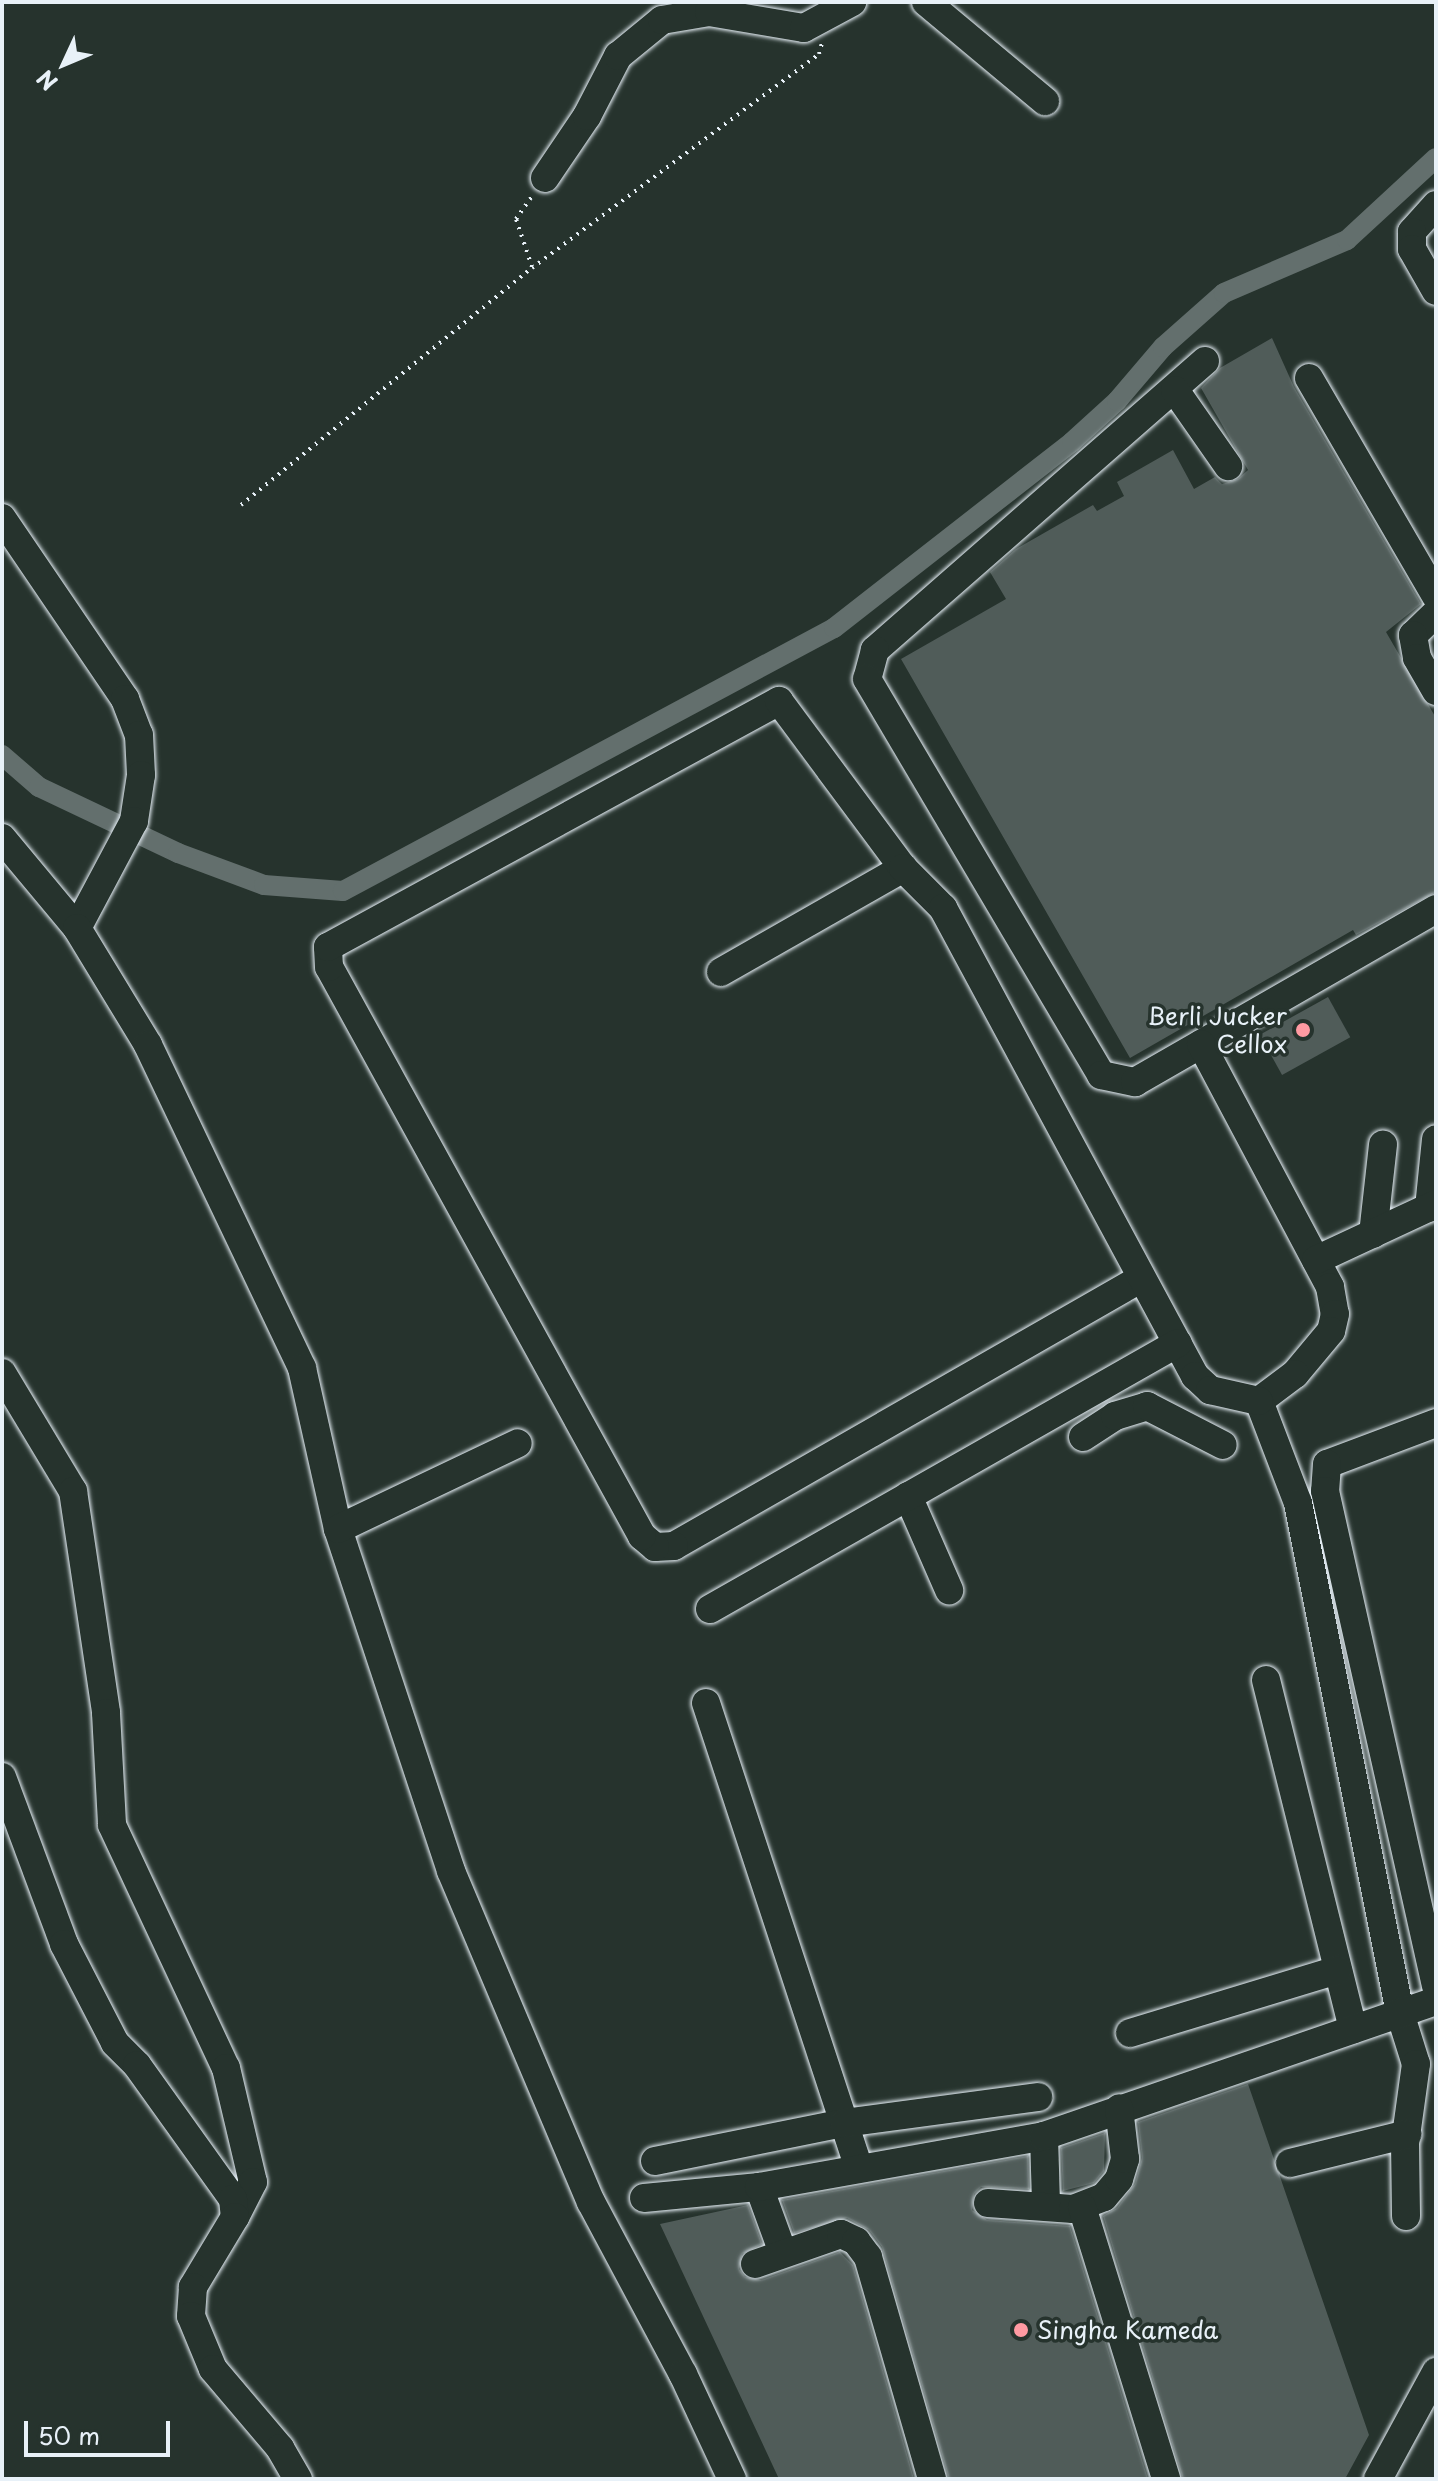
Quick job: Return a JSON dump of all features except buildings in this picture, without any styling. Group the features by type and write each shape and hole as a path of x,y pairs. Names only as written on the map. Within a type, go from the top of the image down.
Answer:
{"street":[{"path":"926,2 1045,101"},
{"path":"545,178 587,116 618,56 662,20 709,12 804,28 840,10"},
{"path":"1436,205 1412,232 1412,249 1436,291"},
{"path":"1205,361 1175,390 966,566 875,650 867,679 1101,1075 1135,1082 1436,909"},
{"path":"1309,378 1436,596"},
{"path":"1175,390 1228,466"},
{"path":"2,518 125,699 139,735 141,775 134,821 77,928"},
{"path":"1436,613 1413,635 1417,658 1436,691"},
{"path":"1140,1279 674,1546 655,1547 642,1536 329,967 328,947 349,931 779,701 903,868 943,908 1140,1279 1195,1376 1210,1390 1259,1401 1295,1374 1331,1331 1335,1314 1330,1287 1201,1044"},
{"path":"2,838 77,928 148,1045 302,1368 338,1529 451,1871 591,2202 683,2374 732,2479"},
{"path":"721,972 903,868"},
{"path":"1316,1260 1432,1206 1436,1139"},
{"path":"1373,1234 1383,1145"},
{"path":"710,1609 1178,1343"},
{"path":"2,1373 73,1491 106,1713 112,1825 226,2068 253,2182 193,2287 191,2316 213,2369 280,2448 298,2479"},
{"path":"1115,1378 1132,1408"},
{"path":"1259,1401 1298,1503 1400,2013 1416,2064 1407,2134 1406,2216"},
{"path":"1083,1437 1132,1408 1147,1406 1223,1445"},
{"path":"1436,1423 1327,1464 1325,1473 1436,1986"},
{"path":"338,1529 518,1443"},
{"path":"908,1496 949,1590"},
{"path":"1266,1680 1353,2029"},
{"path":"706,1703 858,2166"},
{"path":"2,1777 64,1944 89,1995 115,2043 137,2065 233,2199 235,2217"},
{"path":"1130,2033 1338,1970"},
{"path":"644,2198 759,2187 858,2166 1044,2136 1436,2001"},
{"path":"655,2161 844,2123 1038,2097"},
{"path":"988,2203 1082,2207 1104,2197 1119,2179 1125,2159 1119,2108"},
{"path":"1290,2163 1407,2134"},
{"path":"1044,2136 1046,2204"},
{"path":"759,2187 783,2253"},
{"path":"1082,2207 1166,2479"},
{"path":"755,2264 841,2234 856,2241 868,2257 932,2479"},
{"path":"1378,2479 1436,2372"}],"path":[{"path":"241,505 532,268 819,54 840,10"},
{"path":"532,268 516,219 545,178"}],"waterway":[{"path":"2,755 39,787 178,853 264,885 343,891 834,628 1072,442 1117,401 1163,347 1224,293 1347,240 1436,158"}],"place":[{"name":"Berli Jucker Cellox","path":"1303,1030"},
{"name":"Singha Kameda","path":"1021,2330"}]}
